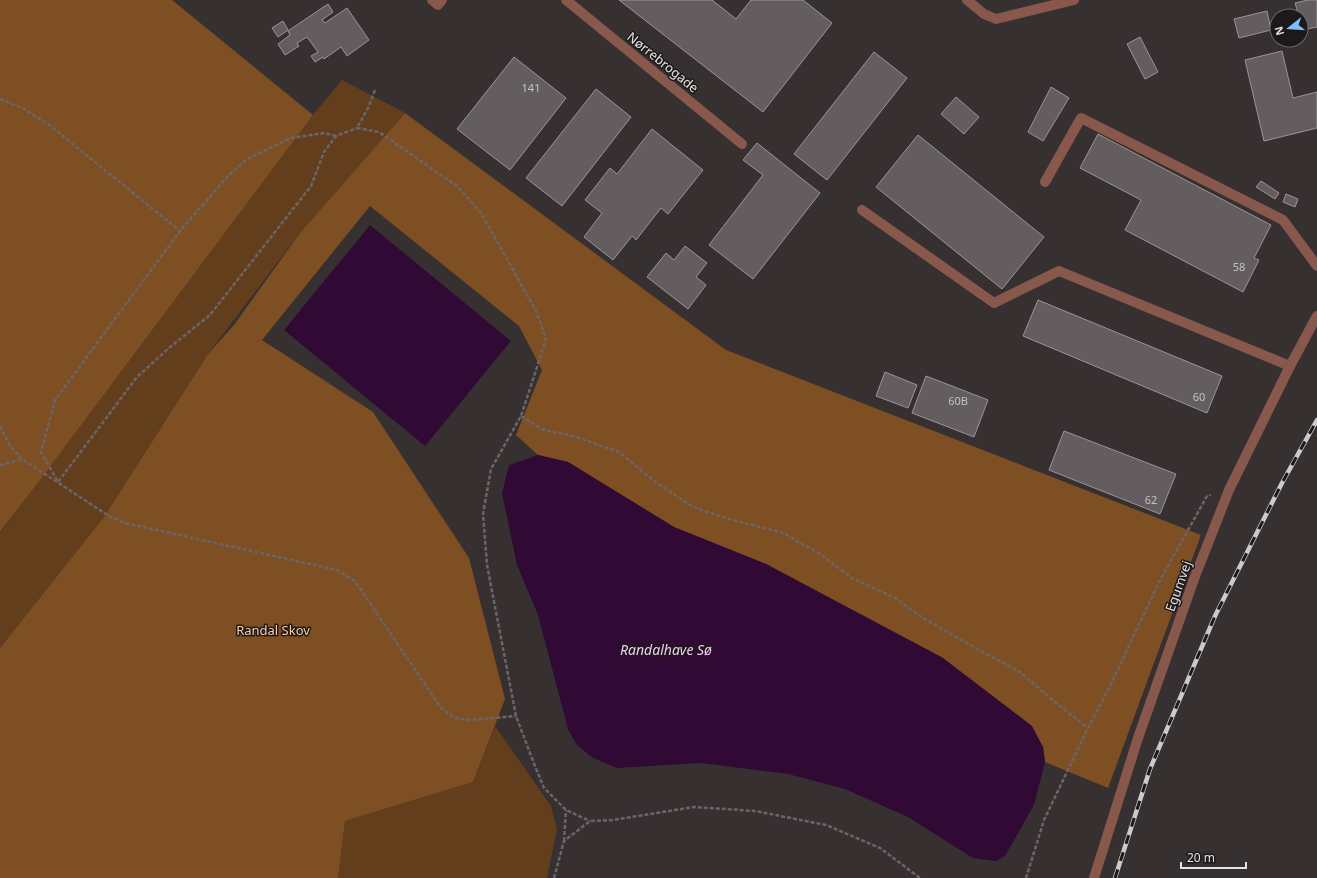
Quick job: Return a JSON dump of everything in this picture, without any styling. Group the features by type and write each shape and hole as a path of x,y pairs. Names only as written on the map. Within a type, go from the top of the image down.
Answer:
{"street":[{"name":"Nørrebrogade","path":"566,0 742,144"},
{"path":"967,0 984,14 996,19 1074,0"},
{"path":"1046,182 1081,118 1282,220 1317,266"},
{"path":"862,210 994,303 1059,271 1290,366"},
{"name":"Egumvej","path":"1094,878 1140,731 1194,579 1229,490 1290,366 1317,316"}],"path":[{"path":"357,128 368,108 375,90"},
{"path":"0,99 22,108 48,124 180,231"},
{"path":"58,482 137,377 210,314 311,186 324,152 336,136 357,128 380,132 457,186 482,213 535,309 546,338 521,416 490,469 483,514 487,565 516,716 544,788 566,810 590,821 613,820 694,807 754,811 826,825 880,848 920,878"},
{"path":"58,482 41,452 56,400 180,231 227,177 247,159 291,138 324,133 336,136"},
{"path":"521,416 542,429 576,437 619,452 654,481 693,507 732,520 781,532 820,554 852,578 895,598 929,622 1020,672 1056,704 1088,728"},
{"path":"0,426 10,446 22,459 109,516 124,522 337,570 355,581 441,708 455,718 471,720 516,716"},
{"path":"0,465 22,459"},
{"path":"1026,878 1044,820 1158,584 1207,496 1229,490"},
{"path":"554,878 564,841 566,810"},
{"path":"564,841 590,821"}],"shaded area":[{"path":"342,80 405,113 300,233 208,354 104,517 0,648 0,533 313,115"},
{"path":"495,726 551,806 557,829 547,878 338,878 345,821 473,782"}],"green space":[{"path":"0,0 172,0 313,115 0,532"},
{"name":"Randal Skov","path":"405,113 726,350 1201,535 1108,788 1045,762 1043,747 943,658 766,564 674,527 568,462 538,455 516,435 542,370 519,326 370,206 262,340 373,412 469,558 505,699 473,782 345,821 338,878 0,878 0,648 104,517 208,354 234,325 300,233"}],"water":[{"path":"370,225 511,341 425,446 284,330"},
{"name":"Randalhave Sø","path":"538,455 568,462 674,527 766,564 943,658 1032,726 1043,747 1045,762 1034,805 1005,856 996,861 973,858 908,817 845,789 788,774 702,763 617,768 593,758 577,745 568,729 538,615 517,565 502,493 509,465"}],"building":[{"path":"619,0 712,0 736,19 751,0 803,0 832,23 763,112"},
{"path":"1308,0 1317,0 1317,27 1309,29 1309,8 1297,8 1295,3"},
{"path":"328,4 333,12 322,20 325,23 347,8 369,40 347,56 341,47 324,59 323,57 315,62 311,56 318,52 307,37 297,43 299,46 285,55 278,44 290,35 288,31"},
{"path":"1267,11 1269,30 1239,38 1234,19"},
{"path":"283,21 288,30 278,37 272,28"},
{"path":"1140,37 1158,72 1145,79 1127,44"},
{"path":"1282,51 1293,98 1317,92 1317,128 1264,141 1245,60"},
{"path":"874,52 907,78 827,180 794,154"},
{"path":"514,57 566,98 510,170 457,129"},
{"path":"1051,87 1069,98 1043,141 1028,132"},
{"path":"596,89 631,117 562,206 526,178"},
{"path":"956,97 979,117 964,134 941,114"},
{"path":"652,129 703,170 668,214 661,208 636,240 632,236 613,260 584,237 602,213 585,200 610,168 617,174"},
{"path":"1098,134 1271,225 1254,258 1259,260 1243,292 1125,230 1141,200 1080,168"},
{"path":"918,135 1044,237 1002,289 876,187"},
{"path":"757,143 820,193 753,279 709,245 763,175 743,160"},
{"path":"1261,181 1279,193 1275,199 1256,187"},
{"path":"1286,194 1298,199 1295,207 1283,202"},
{"path":"685,246 707,263 696,277 706,285 688,309 647,277 666,253 674,260"},
{"path":"1038,300 1222,376 1207,413 1023,336"},
{"path":"885,372 917,385 908,408 876,396"},
{"path":"926,376 988,400 974,437 912,413"},
{"path":"1064,431 1176,474 1160,514 1049,470"}],"railway":[{"path":"1115,878 1150,769 1215,616 1282,483 1317,420"}]}
